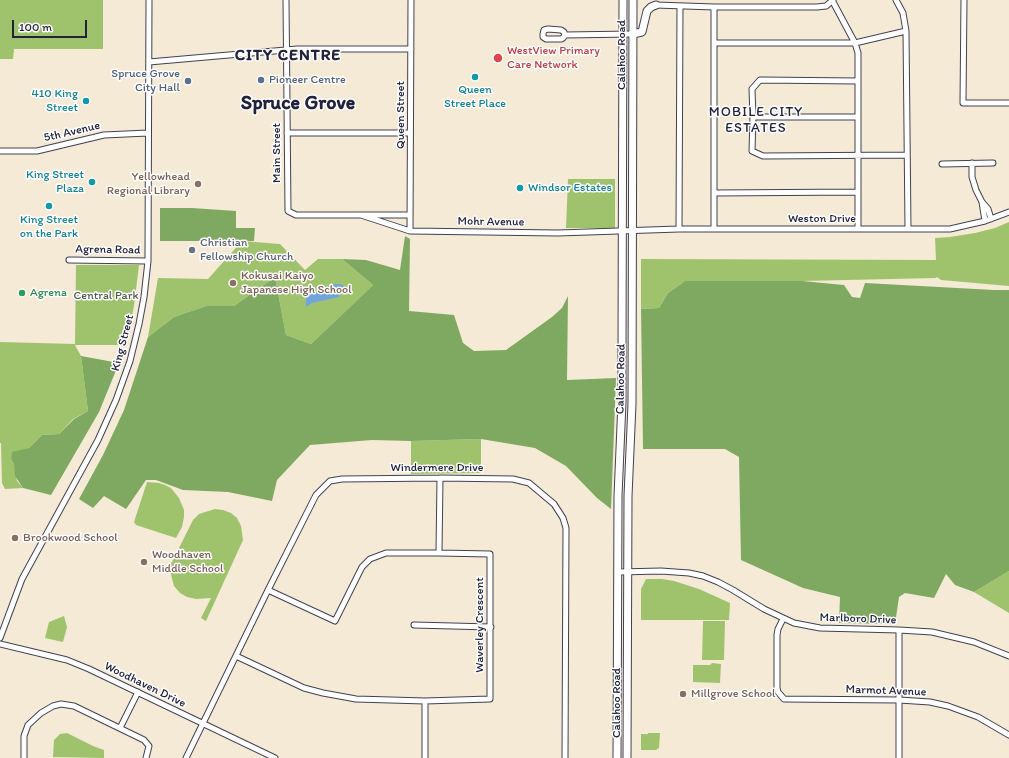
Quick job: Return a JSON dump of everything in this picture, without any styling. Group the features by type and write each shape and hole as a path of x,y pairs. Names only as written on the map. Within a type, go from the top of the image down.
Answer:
{"main road":[{"name":"Calahoo Road","path":"617,758 618,496 622,402 623,0"},
{"name":"Calahoo Road","path":"627,758 628,496 632,404 633,0"},
{"path":"632,34 642,32 647,11 656,5"}],"street":[{"name":"King Street","path":"0,638 22,579 95,445 116,400 130,361 139,324 148,261 148,0"},
{"name":"Main Street","path":"286,0 287,209"},
{"name":"Queen Street","path":"410,231 411,0"},
{"path":"656,5 714,7 817,7 826,6 833,0 855,43 858,53 858,229"},
{"path":"896,0 904,18 906,31 908,230"},
{"path":"900,7 902,0"},
{"path":"964,0 963,103 1009,103"},
{"path":"679,230 680,6"},
{"path":"714,7 714,229"},
{"path":"714,43 855,43 906,31"},
{"path":"565,34 632,34"},
{"path":"149,62 287,50 411,49"},
{"path":"858,81 760,80 752,89 752,151 763,156 907,155"},
{"path":"753,117 858,117"},
{"name":"5th Avenue","path":"0,151 37,151 104,135 148,133"},
{"path":"287,133 410,133"},
{"path":"972,163 972,177 976,190 982,202 988,209 988,220"},
{"path":"942,164 993,163"},
{"path":"714,193 858,192"},
{"name":"Mohr Avenue","path":"287,209 291,214 296,215 410,215"},
{"name":"Weston Drive","path":"632,231 714,229 950,229 988,220 1009,212"},
{"name":"Mohr Avenue","path":"361,215 410,231 632,231"},
{"name":"Agrena Road","path":"69,260 148,261"},
{"path":"439,552 440,478"},
{"name":"Windermere Drive","path":"186,758 316,495 330,482 342,479 440,478 513,479 529,483 554,504 563,518 566,528 565,758"},
{"name":"Waverley Crescent","path":"236,656 304,688 356,699 490,699 490,554 439,552 386,553 370,559 362,567 335,621 268,590"},
{"name":"Marlboro Drive","path":"618,572 678,572 703,576 718,582 764,609 794,623 820,628 932,632 974,642 1009,656"},
{"name":"Marmot Avenue","path":"783,619 777,635 777,688 784,699 899,700 930,702 963,711 978,717 1009,735"},
{"path":"414,625 491,627"},
{"path":"899,630 899,758"},
{"name":"Woodhaven Drive","path":"0,644 78,664 275,758"},
{"path":"120,728 138,692"},
{"path":"425,700 425,758"},
{"path":"24,758 24,736 28,725 36,717 53,706 61,704 74,706 146,742 149,748 146,758"}],"green space":[{"path":"0,0 103,0 103,49 14,49 13,59 0,59"},
{"path":"568,179 615,179 615,228 566,228"},
{"path":"160,208 192,208 236,211 236,228 255,228 254,241 160,241"},
{"path":"1009,222 1009,286 941,280 937,277 802,281 685,281 668,293 659,308 641,309 641,259 936,260 935,238 975,233 995,228"},
{"path":"405,236 410,239 409,311 454,315 463,343 474,351 506,350 552,317 562,308 568,296 567,380 616,378 611,509 597,498 566,466 535,448 481,439 411,441 372,440 310,445 277,480 272,501 228,492 183,490 156,480 146,480 126,509 104,496 93,508 79,499 103,455 124,410 148,337 174,317 206,306 234,306 275,277 286,335 311,344 373,285 342,259 366,260 400,270"},
{"path":"242,241 280,244 305,270 318,259 342,259 373,285 311,344 286,335 275,277 234,306 206,306 174,317 148,337 158,278 208,279"},
{"name":"Central Park","path":"76,265 139,265 134,306 126,345 75,345 81,356 88,411 73,419 59,434 42,435 29,448 11,459 14,464 17,481 23,488 5,489 2,483 0,443 0,342 75,344"},
{"path":"685,281 802,281 844,285 852,297 860,298 865,283 1009,290 1009,571 974,592 955,585 946,574 934,598 905,593 899,597 895,624 839,623 840,597 803,588 741,560 739,457 725,449 643,449 641,309 659,308 668,293"},
{"path":"81,356 119,363 99,412 51,495 23,488 15,476 14,464 11,459 12,452 29,448 42,435 59,434 74,419 88,411"},
{"path":"481,439 481,473 411,474 411,441"},
{"path":"147,482 159,483 171,488 179,498 184,510 184,517 182,527 176,538 136,525 134,522"},
{"path":"215,509 231,513 237,518 241,526 243,540 206,621 201,618 211,598 196,599 187,597 180,593 174,586 170,571 171,564 193,520 199,514"},
{"path":"1009,571 1009,613 974,592"},
{"path":"646,579 674,581 699,589 730,603 729,620 641,620 641,589"},
{"path":"64,616 67,627 63,642 45,638 49,622"},
{"path":"703,621 725,621 724,660 702,660"},
{"path":"712,663 721,664 720,683 693,682 693,665 710,665"},
{"path":"67,733 104,750 104,758 53,757 54,740 60,734"},
{"path":"660,733 659,748 656,750 641,750 641,734"}],"water":[{"path":"332,284 341,284 344,287 339,297 312,303 306,307 306,294 320,291"}],"place":[{"name":"WestView Primary Care Network","path":"498,58"},
{"name":"Queen Street Place","path":"475,77"},
{"name":"Pioneer Centre","path":"261,80"},
{"name":"Spruce Grove City Hall","path":"188,81"},
{"name":"410 King Street","path":"86,101"},
{"name":"King Street Plaza","path":"92,182"},
{"name":"Yellowhead Regional Library","path":"198,184"},
{"name":"Windsor Estates","path":"520,188"},
{"name":"King Street on the Park","path":"49,206"},
{"name":"Christian Fellowship Church","path":"192,250"},
{"name":"Kokusai Kaiyo Japanese High School","path":"233,283"},
{"name":"Agrena","path":"22,293"},
{"name":"Brookwood School","path":"15,538"},
{"name":"Woodhaven Middle School","path":"144,562"},
{"name":"Millgrove School","path":"683,694"}],"district":[{"name":"CITY CENTRE","path":"288,56"},
{"name":"Spruce Grove","path":"298,104"},
{"name":"MOBILE CITY ESTATES","path":"756,120"}]}
